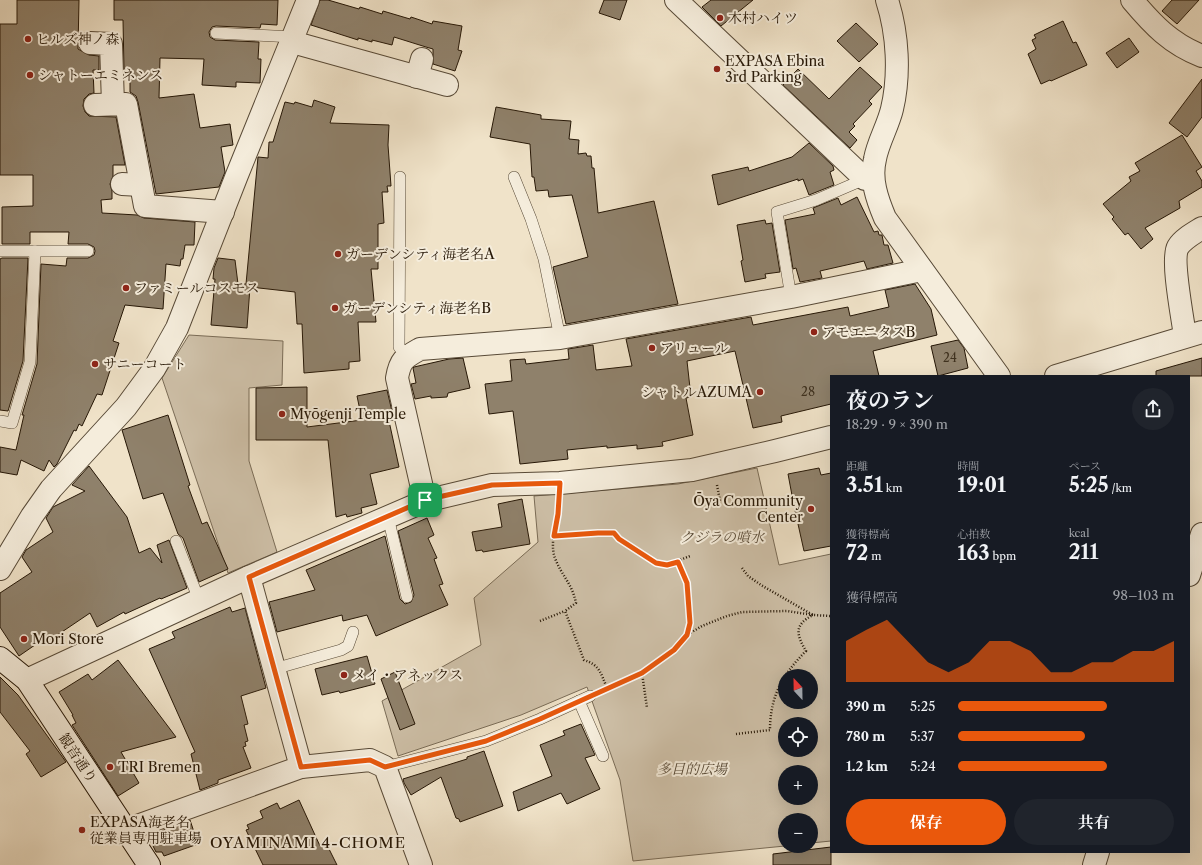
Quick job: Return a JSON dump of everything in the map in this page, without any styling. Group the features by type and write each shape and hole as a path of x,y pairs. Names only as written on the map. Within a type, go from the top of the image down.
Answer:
{"street":[{"path":"0,569 50,489 126,406 154,370 177,328 308,0"},
{"path":"676,0 870,180 885,218 998,375"},
{"path":"870,180 875,159 892,110 897,79 896,41 887,0"},
{"path":"1132,0 1166,37 1185,50 1202,56"},
{"path":"293,40 419,68 447,85"},
{"path":"90,43 110,44 104,105 126,104 132,184 145,206 223,212"},
{"path":"1059,375 1194,334 1176,264 1178,248 1190,236 1202,228"},
{"path":"425,500 396,378 399,364 407,356 420,349 560,338 791,297 922,270"},
{"path":"27,680 249,577 425,500 492,485 560,483 692,470 830,437"},
{"path":"1190,572 1202,534"},
{"path":"249,577 301,767"},
{"name":"観音通り","path":"0,658 27,680 149,865"},
{"path":"126,830 301,767 370,760 385,767 421,865"},
{"path":"1094,865 1098,853"}],"lane":[{"path":"216,33 293,40"},
{"path":"400,177 400,347 407,356"},
{"path":"514,177 531,219 544,259 560,338"},
{"path":"791,297 777,212 816,200 870,180"},
{"path":"0,250 88,251"},
{"path":"0,421 12,423 30,362 35,251"},
{"path":"388,517 408,597"},
{"path":"176,541 199,600"},
{"path":"274,669 341,650 348,646 354,632"},
{"path":"385,767 486,741 540,719 590,696"},
{"path":"580,701 603,756"}],"path":[{"path":"540,621 565,611 576,603 574,592 555,558 554,536 558,514 560,483"},
{"path":"554,536 614,533 619,539 656,563 667,565 678,562 690,556"},
{"path":"678,562 687,583 690,623 687,635"},
{"path":"742,568 748,576 760,585 813,615"},
{"path":"565,611 584,660 593,663 599,668 608,688"},
{"path":"590,696 642,673 674,650 687,635 702,626 726,616 742,612 786,611 830,616"},
{"path":"736,734 770,730 771,709 776,693 787,672 806,651 799,639 798,629 802,621 813,615"},
{"path":"642,673 648,708"}],"green space":[{"path":"189,335 283,341 282,385 249,388 249,461 277,552 228,573 162,378"},
{"path":"757,468 779,565 830,554 830,841 818,842 818,813 778,813 778,847 633,861 620,780 587,687 521,715 398,756 382,701 481,645 474,598 538,542 534,496 678,484"}],"building":[{"path":"17,0 79,0 78,49 89,55 99,56 99,70 93,70 94,93 89,94 84,99 83,106 85,112 89,116 116,117 125,165 113,165 113,176 110,184 112,199 101,200 102,213 137,215 144,218 195,222 194,245 185,245 183,259 181,259 180,266 166,264 163,309 125,305 113,341 119,343 102,395 97,394 82,426 79,424 76,431 74,430 57,464 54,467 49,460 44,471 21,460 17,475 0,472 0,447 16,450 24,415 22,415 37,364 41,264 66,266 67,258 88,258 94,255 95,251 94,247 88,244 68,244 69,232 30,232 30,244 2,244 2,207 33,206 33,175 0,175 0,24 17,24"},
{"path":"114,0 278,0 277,25 261,24 260,28 216,26 212,27 209,32 210,37 215,40 259,42 258,59 261,59 260,83 236,82 236,87 202,85 204,59 160,58 159,98 194,94 200,128 230,124 233,145 221,147 225,172 219,187 156,194 138,102 136,96 130,92 130,71 124,71 123,20 114,20"},
{"path":"320,0 328,0 359,9 360,7 382,14 383,11 410,19 411,17 432,24 433,21 462,26 458,50 462,51 455,71 433,64 433,49 394,37 392,45 372,40 372,42 358,38 358,40 311,25"},
{"path":"604,0 627,0 620,20 599,13"},
{"name":"木村ハイツ","path":"711,0 753,0 721,26 702,7"},
{"path":"1172,0 1199,0 1177,24 1162,11"},
{"path":"1063,21 1073,43 1076,42 1087,65 1041,84 1028,54 1036,49 1032,40 1036,38 1034,35"},
{"path":"856,23 878,44 859,62 837,41"},
{"path":"1129,38 1139,52 1117,68 1106,53"},
{"path":"860,67 882,87 869,101 872,104 853,124 855,126 849,132 857,140 850,148 783,85 798,69 829,99"},
{"path":"1202,79 1202,117 1187,137 1169,123"},
{"path":"314,100 335,107 330,123 389,125 388,145 391,186 387,186 388,192 382,192 384,223 378,224 378,269 371,269 376,322 358,322 360,361 349,362 349,369 304,373 302,324 297,324 295,292 250,287 247,328 211,325 215,279 213,279 214,268 218,258 235,260 238,284 246,284 258,157 268,158 269,142 273,142 285,102 294,104 295,102 312,107"},
{"path":"496,107 541,115 541,119 571,121 569,139 579,140 578,154 586,153 587,156 591,156 592,168 594,168 598,213 654,201 678,304 566,324 553,267 588,257 572,195 549,197 548,190 536,191 534,177 532,177 530,144 490,137"},
{"path":"1182,135 1202,167 1196,171 1202,181 1202,187 1179,201 1180,208 1145,228 1153,239 1141,249 1128,233 1125,235 1112,219 1114,217 1103,204 1131,181 1129,177 1140,171 1135,163"},
{"path":"809,143 833,166 834,170 830,172 834,185 809,195 803,179 798,181 798,179 718,205 712,175 748,167 749,171 792,157"},
{"path":"857,197 874,232 878,231 879,235 882,235 884,245 888,245 893,263 867,269 864,261 820,271 822,278 800,282 796,268 793,269 785,220 815,214 813,208 838,198 841,205"},
{"path":"765,220 766,224 772,223 780,272 765,274 766,278 745,282 737,225"},
{"path":"28,258 23,361 8,411 0,410 0,259"},
{"path":"915,284 931,309 937,335 873,351 879,375 830,375 830,404 781,416 782,422 753,428 735,351 687,361 691,397 686,398 693,435 662,442 663,446 637,449 637,445 607,448 607,446 567,450 568,459 520,464 513,411 489,414 485,384 512,381 510,360 525,359 526,364 569,359 568,349 593,345 596,370 632,366 626,339 751,317 753,325 848,307 850,316 889,307 885,290"},
{"path":"958,340 964,348 968,368 938,375 931,346"},
{"path":"463,358 470,388 448,393 447,397 431,398 431,396 415,399 411,384 416,383 414,367 449,359"},
{"path":"1202,358 1202,376 1156,375 1156,371"},
{"path":"307,387 307,427 362,420 357,396 387,390 394,420 389,421 399,467 370,474 377,504 361,508 362,513 347,517 346,514 336,517 328,440 256,440 256,388"},
{"path":"168,415 190,485 188,486 202,524 207,522 228,569 199,582 183,538 178,534 163,493 143,499 122,430"},
{"path":"89,466 127,517 139,553 150,548 162,563 157,545 169,540 187,588 161,599 160,598 125,614 124,612 97,627 90,613 50,640 48,636 19,656 0,627 0,593 32,572 22,557 26,550 53,532 46,518 53,507 85,491 72,485"},
{"name":"Ōya Community Center","path":"819,468 821,475 830,473 830,546 804,551 788,474"},
{"path":"522,499 530,544 483,552 482,550 476,551 472,532 502,527 498,504"},
{"path":"427,518 434,535 428,538 437,558 434,559 443,584 439,585 448,605 376,636 367,615 343,621 342,615 277,632 269,602 315,590 306,570 385,536 400,599 405,604 411,602 414,595 398,531"},
{"path":"230,607 232,612 245,608 266,688 241,696 248,724 244,725 248,741 245,742 246,746 243,747 251,768 218,780 218,783 200,790 191,754 195,752 149,649 175,638 172,632"},
{"name":"メイ・アネックス","path":"367,656 375,684 340,693 339,691 322,695 315,669"},
{"path":"118,660 176,737 121,752 139,783 118,796 72,725 76,723 73,715 59,692 88,674 92,680"},
{"path":"395,672 415,724 400,730 381,679"},
{"path":"0,677 18,695 66,762 41,777 26,754 30,751 0,712"},
{"path":"581,724 595,755 585,758 600,789 567,804 561,793 518,811 513,792 552,776 540,745 565,735 563,731"},
{"path":"484,751 503,806 460,822 459,819 456,818 441,777 411,795 404,783 403,779 467,759 467,757"},
{"path":"299,800 320,846 326,843 337,865 263,865 246,830 249,829 247,825 263,818 260,811 277,803 280,809"},
{"path":"190,820 198,844 164,856 162,852 156,852 148,836"},
{"path":"830,847 831,865 773,865 773,854 818,853 818,849"}],"place":[{"name":"木村ハイツ","path":"720,18"},
{"name":"ヒルズ神ノ森","path":"28,39"},
{"name":"EXPASA Ebina 3rd Parking","path":"717,69"},
{"name":"シャトーエミネンス","path":"30,75"},
{"name":"ガーデンシティ海老名A","path":"338,254"},
{"name":"ファミールコスモス","path":"126,288"},
{"name":"ガーデンシティ海老名B","path":"335,308"},
{"name":"アモエニタスB","path":"814,332"},
{"name":"アリュール","path":"652,348"},
{"name":"サニーコート","path":"95,364"},
{"name":"シャトルAZUMA","path":"760,392"},
{"name":"Myōgenji Temple","path":"282,414"},
{"name":"Ōya Community Center","path":"811,509"},
{"name":"Mori Store","path":"24,639"},
{"name":"メイ・アネックス","path":"344,675"},
{"name":"TRI Bremen","path":"110,767"},
{"name":"EXPASA海老名 従業員専用駐車場","path":"82,830"}],"district":[{"name":"OYAMINAMI 4-CHOME","path":"308,842"}],"route":[{"path":"560,483 558,514 554,536 571,536 607,532 614,533 619,539 656,563 667,565 678,562 685,575 687,583 690,623 687,635 674,650 642,673 540,719 486,741 385,767 370,760 301,767 249,577 425,500 492,485 560,483"}],"park label":[{"name":"クジラの噴水","path":"722,537"},
{"name":"多目的広場","path":"692,769"}]}
